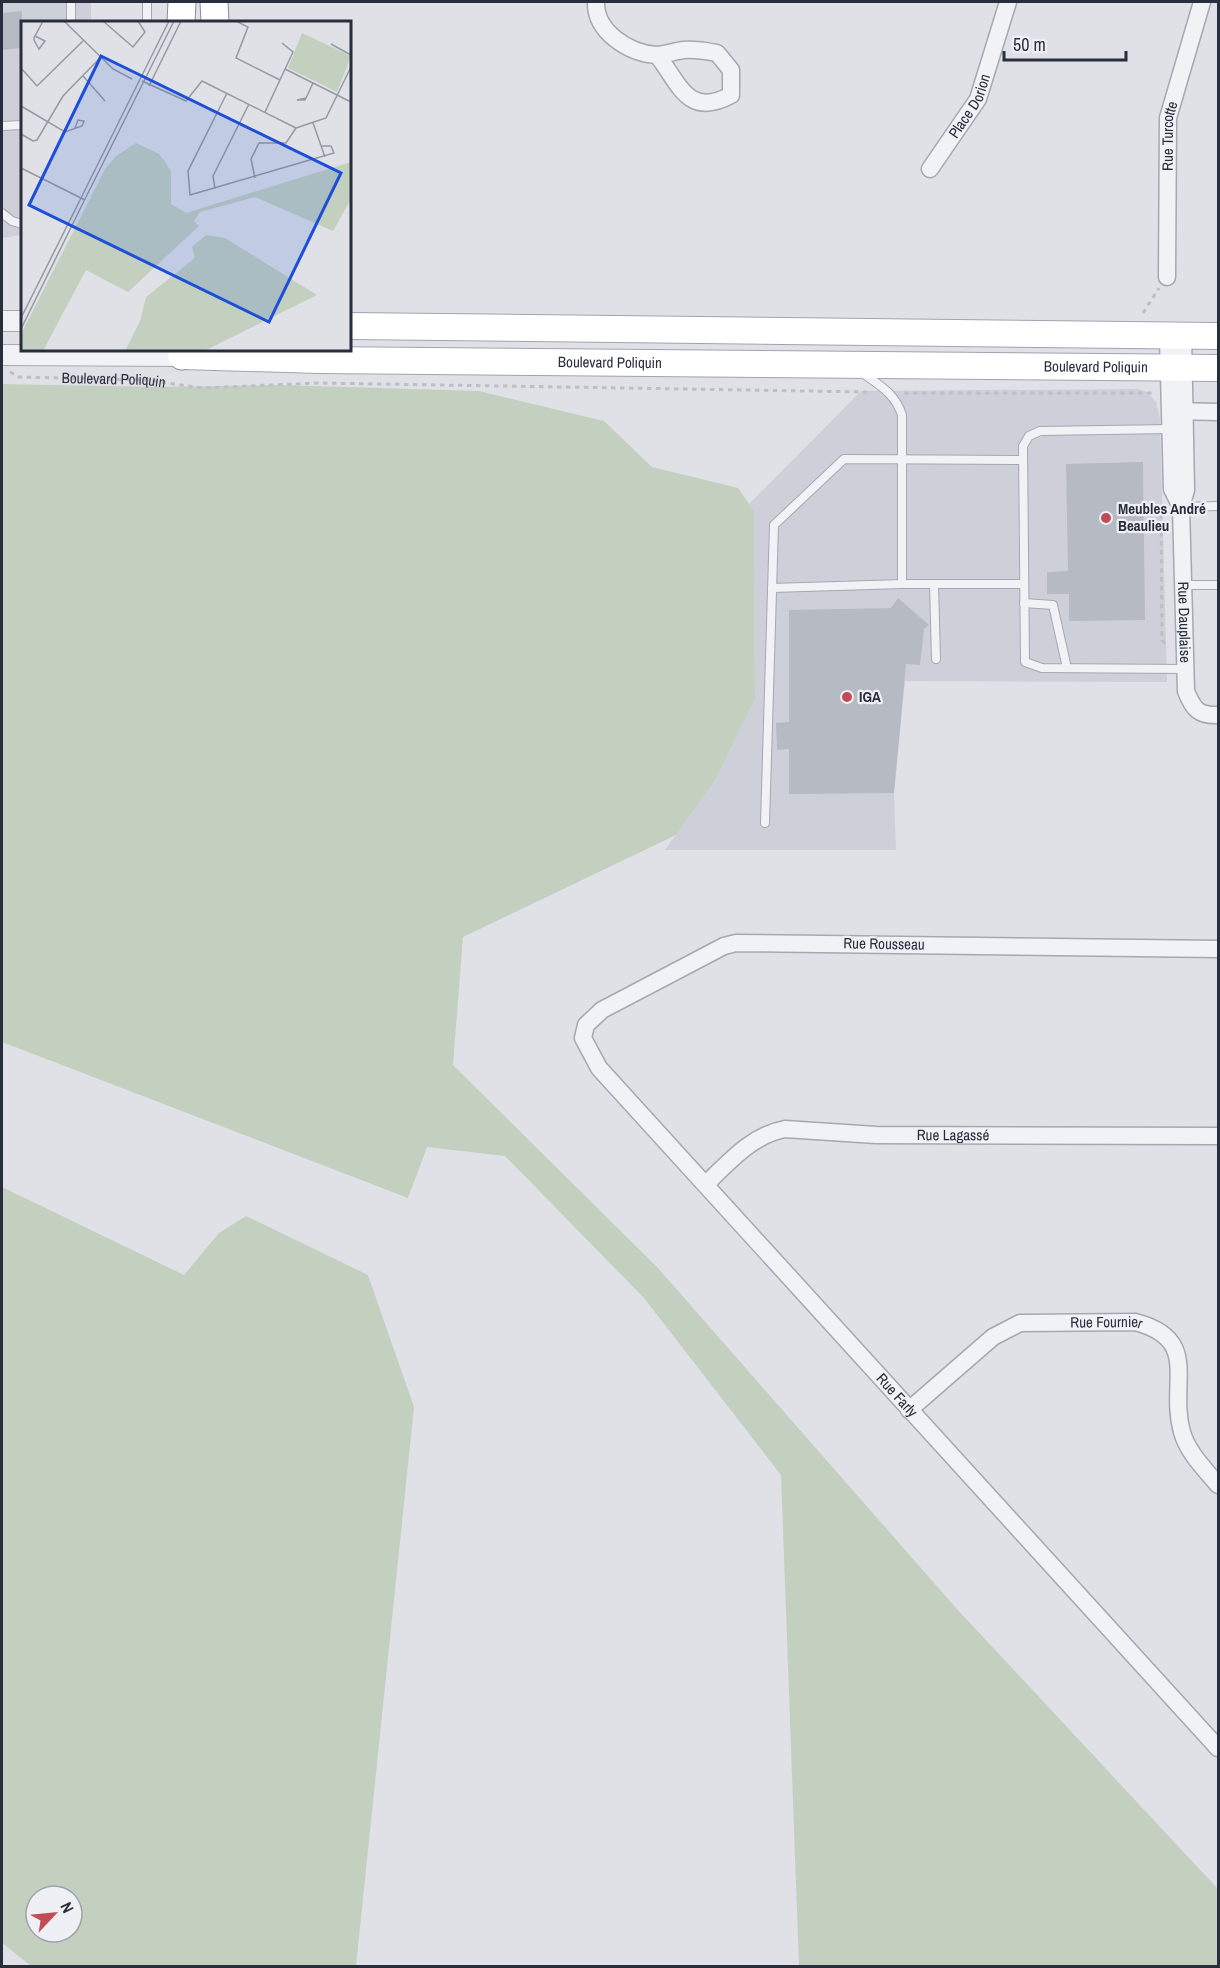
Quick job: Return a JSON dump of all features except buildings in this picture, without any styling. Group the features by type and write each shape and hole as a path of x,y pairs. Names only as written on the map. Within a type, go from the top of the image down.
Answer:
{"highway":[{"path":"182,2 182,21"},
{"path":"214,2 214,21"}],"main road":[{"path":"351,326 1218,336"},
{"name":"Boulevard Poliquin","path":"182,353 319,360 1218,368"}],"street":[{"path":"596,2 600,22 611,36 635,50 657,55"},
{"name":"Place Dorion","path":"930,170 978,99 1008,2"},
{"name":"Rue Turcotte","path":"1167,277 1168,118 1202,2"},
{"path":"2,321 21,321"},
{"name":"Rue Dauplaise","path":"1175,335 1178,411 1186,490 1181,507 1186,692 1192,707 1204,716 1218,716"},
{"name":"Boulevard Poliquin","path":"6,363 182,353"},
{"path":"1178,411 1218,412"},
{"name":"Rue Dauplaise","path":"1178,411 1165,430 1172,489 1181,507"},
{"name":"Rue Rousseau","path":"583,1038 586,1025 602,1010 724,946 736,943 1218,949"},
{"name":"Rue Farly","path":"583,1038 599,1068 1218,1748"},
{"name":"Rue Lagassé","path":"706,1184 753,1142 772,1131 785,1129 876,1136 1218,1136"},
{"name":"Rue Fournier","path":"909,1410 993,1337 1020,1323 1135,1322 1154,1327 1170,1338 1178,1355 1177,1404 1181,1429 1188,1448 1218,1485"}],"lane":[{"path":"71,2 71,21"},
{"path":"147,2 147,21"},
{"path":"2,126 21,125"},
{"path":"2,213 12,221 21,224"},
{"path":"852,366 890,392 898,402 902,415 902,584"},
{"path":"1165,430 1040,431 1026,441 1021,460 1025,662 1042,668 1185,669"},
{"path":"765,823 774,525 844,459 1021,460"},
{"path":"1181,507 1218,506"},
{"path":"772,588 902,584 1023,584"},
{"path":"934,584 936,659"},
{"path":"1183,585 1218,585"},
{"path":"1024,603 1053,605 1067,668"}],"path":[{"path":"1143,313 1167,277"},
{"name":"Boulevard Poliquin","path":"6,363 19,377 147,380 202,388 318,383 890,392 1154,393 1165,430"},
{"path":"1161,500 1162,639 1185,669"}],"shaded area":[{"path":"2,2 91,2 91,21 21,21 21,235 2,238"},
{"path":"1138,389 1147,392 1156,402 1160,419 1167,682 905,681 894,793 896,850 665,850 717,777 755,699 754,511 749,504 861,391"}],"green space":[{"path":"2,384 157,387 280,385 479,391 604,421 652,467 738,488 754,511 755,699 717,777 676,835 463,937 453,1065 658,1268 956,1608 1218,1889 1218,1966 799,1966 781,1475 644,1298 505,1156 427,1147 408,1198 2,1042"},
{"path":"2,1187 184,1275 219,1233 246,1216 368,1275 414,1407 356,1966 31,1966 2,1943"}],"place":[{"name":"Meubles André Beaulieu","path":"1106,518"},
{"name":"IGA","path":"847,697"}]}
